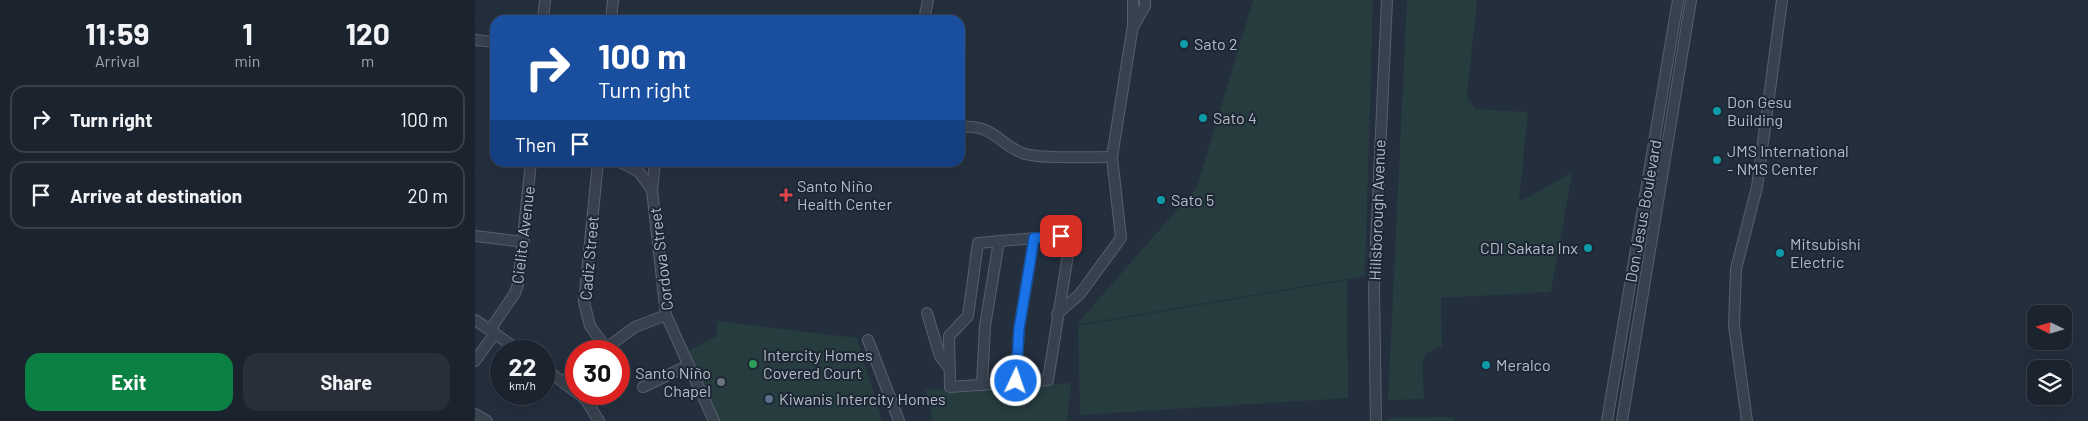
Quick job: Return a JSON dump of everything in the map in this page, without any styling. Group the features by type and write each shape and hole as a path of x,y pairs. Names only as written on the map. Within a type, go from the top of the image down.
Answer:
{"street":[{"path":"544,15 545,0"},
{"path":"612,15 613,0"},
{"path":"925,15 927,0"},
{"path":"1057,314 1080,294 1121,238 1112,157 1133,26 1133,0"},
{"path":"1133,26 1145,6 1145,0"},
{"name":"Hillsborough Avenue","path":"1376,421 1374,288 1387,0"},
{"name":"Don Jesus Boulevard","path":"1607,421 1678,0"},
{"name":"Don Jesus Boulevard","path":"1622,421 1691,0"},
{"path":"1747,421 1734,332 1736,269 1757,187 1782,0"},
{"path":"475,40 490,42"},
{"path":"965,126 983,127 1001,138 1011,148 1027,155 1112,157"},
{"path":"1652,159 1665,162"},
{"name":"Cielito Avenue","path":"475,361 515,293 523,242 530,167"},
{"name":"Cadiz Street","path":"598,167 584,302 590,326 598,340"},
{"name":"Cordova Street","path":"630,167 639,172 653,190 666,315 714,421"},
{"path":"653,190 655,167"},
{"path":"475,236 523,242"},
{"path":"934,337 949,336 968,316 979,243 1061,236 1069,248 1048,380 950,387 949,336"},
{"path":"1016,381 1019,329 1034,238"},
{"path":"982,385 985,326 999,241"},
{"path":"1065,282 1080,294"},
{"path":"927,313 940,356 950,369"},
{"path":"616,340 635,327 666,315"},
{"path":"475,320 504,340"},
{"path":"870,344 899,421"},
{"path":"643,387 689,365"},
{"path":"555,375 564,381"},
{"path":"589,405 599,421"},
{"path":"475,414 487,421"}],"green space":[{"path":"1253,0 1373,0 1365,276 1076,325 1197,187"},
{"path":"1407,0 1477,0 1467,97 1476,109 1528,112 1519,202 1572,173 1551,292 1441,298 1442,346 1426,353 1422,364 1424,399 1388,400"},
{"path":"1347,280 1348,398 1080,415 1078,326"},
{"path":"717,321 857,338 882,421 716,421 686,352 717,336"},
{"path":"1071,383 1067,421 933,421 925,390"},
{"path":"1454,417 1454,421 1388,421 1388,418"}],"place":[{"name":"Sato 2","path":"1184,44"},
{"name":"Don Gesu Building","path":"1717,111"},
{"name":"Sato 4","path":"1203,118"},
{"name":"JMS International - NMS Center","path":"1717,160"},
{"name":"Santo Niño Health Center","path":"786,195"},
{"name":"Sato 5","path":"1161,200"},
{"name":"CDI Sakata Inx","path":"1588,248"},
{"name":"Mitsubishi Electric","path":"1780,253"},
{"name":"Intercity Homes Covered Court","path":"753,364"},
{"name":"Meralco","path":"1486,365"},
{"name":"Santo Niño Chapel","path":"721,382"},
{"name":"Kiwanis Intercity Homes","path":"769,399"}],"route":[{"path":"1016,381 1019,329 1034,238 1061,236"}]}
